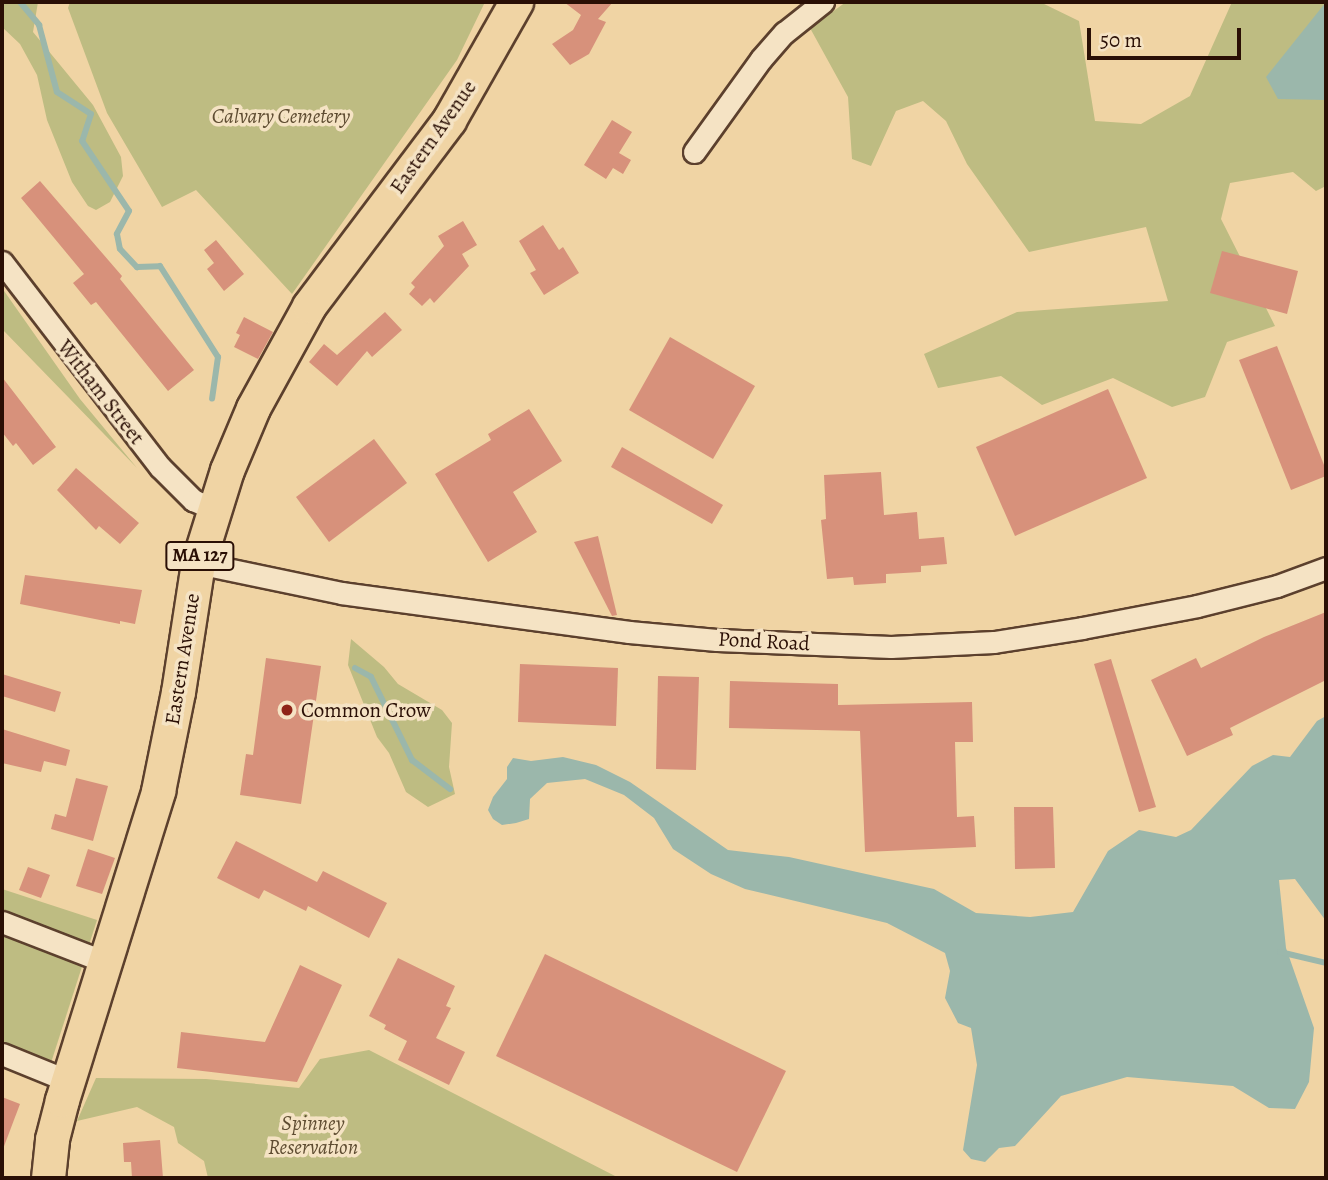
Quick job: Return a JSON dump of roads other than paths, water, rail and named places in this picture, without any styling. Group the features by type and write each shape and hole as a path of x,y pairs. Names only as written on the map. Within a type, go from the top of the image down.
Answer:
{"main road":[{"name":"Eastern Avenue","path":"48,1178 52,1139 68,1081 158,790 178,692 198,563 213,509 253,408 309,306 449,120 487,58 516,2"}],"street":[{"path":"694,152 761,59 784,33 823,2"},
{"name":"Witham Street","path":"2,262 160,467 194,500 213,509"},
{"name":"Pond Road","path":"198,563 341,593 629,632 717,640 891,647 994,642 1082,628 1197,606 1276,586 1326,568"},
{"path":"2,922 104,962"},
{"path":"2,1054 68,1081"}],"waterway":[{"path":"20,2 39,25 57,92 91,114 82,141 129,211 117,234 120,249 137,267 160,266 218,357 212,399"},
{"path":"355,668 371,677 412,760 450,789"},
{"path":"1280,952 1326,963"}],"place":[{"name":"Common Crow","path":"287,710"}],"park label":[{"name":"Calvary Cemetery","path":"281,116"},
{"name":"Spinney Reservation","path":"313,1135"}]}
